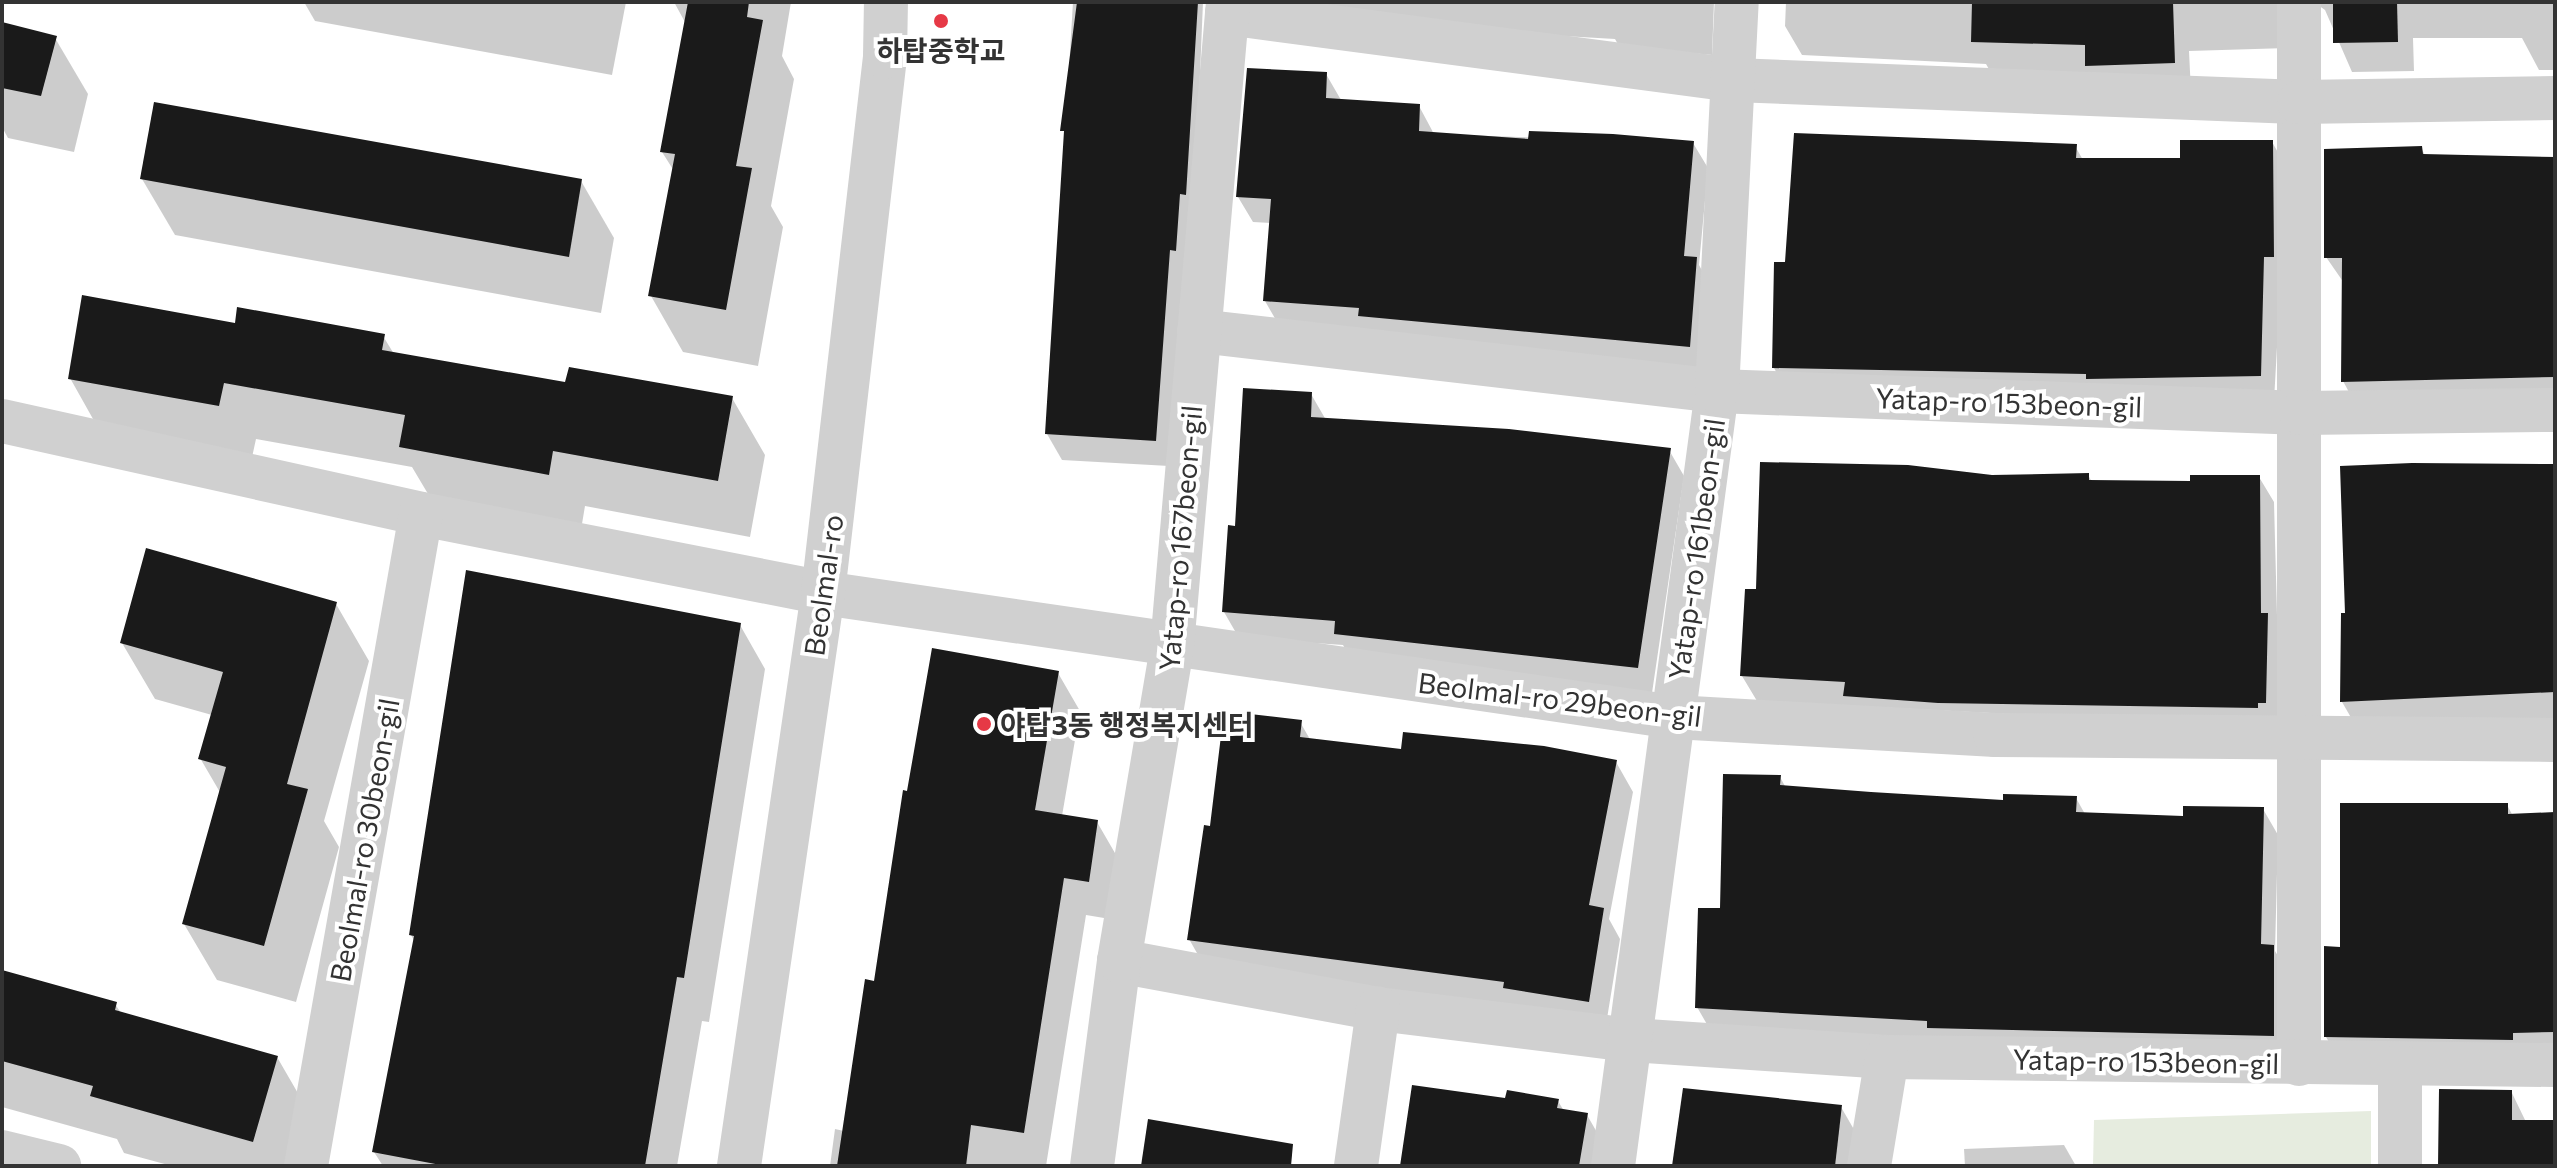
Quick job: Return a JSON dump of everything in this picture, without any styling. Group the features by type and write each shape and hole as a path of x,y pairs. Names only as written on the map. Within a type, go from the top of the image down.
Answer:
{"street":[{"name":"Beolmal-ro","path":"739,1166 823,593 885,57 886,2"},
{"name":"Yatap-ro 161beon-gil","path":"1613,1166 1717,391 1737,2"},
{"name":"Yatap-ro 153beon-gil","path":"1631,1040 1887,1057 2299,1064 2302,741 2299,2"},
{"path":"1228,8 1733,80 2299,102 2555,98"},
{"name":"Yatap-ro 167beon-gil","path":"1092,1166 1119,961 1172,646 1228,8"},
{"name":"Yatap-ro 161beon-gil","path":"1199,331 1717,391"},
{"name":"Yatap-ro 153beon-gil","path":"1717,391 2301,413"},
{"path":"2301,413 2555,410"},
{"path":"2,421 421,514 823,593"},
{"name":"Beolmal-ro 30beon-gil","path":"306,1166 421,514"},
{"name":"Beolmal-ro 29beon-gil","path":"823,593 1674,717 1995,735 2302,741 2555,740"},
{"path":"1119,961 1378,1009 1631,1040"},
{"path":"1356,1166 1378,1009"},
{"path":"1869,1166 1887,1057"},
{"path":"2299,1064 2555,1065"},
{"path":"2400,1066 2400,1166"},
{"path":"2,1152 59,1166"}],"shaded area":[{"path":"2371,1111 2371,1166 2093,1166 2094,1120"}],"building":[{"path":"688,2 749,2 747,17 763,20 736,166 752,168 726,310 648,296 675,154 660,152"},
{"path":"1077,2 1198,2 1186,195 1180,194 1176,251 1170,250 1156,441 1045,434 1064,131 1060,131"},
{"path":"1972,2 2173,2 2175,63 2085,66 2085,45 1971,42"},
{"path":"2333,2 2397,2 2398,42 2333,43"},
{"path":"2,22 57,36 41,96 2,88"},
{"path":"1247,68 1327,72 1326,98 1420,104 1419,131 1528,139 1529,131 1613,134 1694,141 1684,256 1697,257 1690,347 1358,316 1359,308 1263,301 1271,199 1236,197"},
{"path":"154,102 582,179 569,257 140,179"},
{"path":"1794,133 2077,144 2076,158 2180,158 2180,140 2273,140 2274,257 2264,257 2261,376 2086,379 2086,374 1772,368 1774,262 1785,262"},
{"path":"2422,146 2423,154 2555,157 2555,377 2341,382 2342,258 2324,258 2324,149"},
{"path":"82,295 235,323 237,307 385,334 382,350 565,382 569,367 733,396 718,481 553,451 549,475 399,447 405,415 224,383 219,406 68,379"},
{"path":"1243,388 1312,392 1311,417 1509,429 1671,448 1638,668 1334,634 1335,621 1222,612 1228,525 1235,526"},
{"path":"1760,462 1908,465 1992,475 2089,473 2089,480 2190,481 2190,475 2260,475 2261,613 2268,613 2266,703 2258,703 2258,708 1938,703 1843,696 1845,682 1740,676 1745,589 1756,589"},
{"path":"2555,464 2555,692 2340,702 2341,613 2345,613 2340,466"},
{"path":"146,548 337,602 287,784 308,789 264,946 182,924 226,767 198,759 223,672 120,643"},
{"path":"466,570 741,623 684,978 677,977 645,1166 446,1166 372,1152 414,936 409,935"},
{"path":"932,648 1059,671 1035,810 1098,820 1089,882 1064,878 1024,1133 971,1125 966,1166 837,1166 865,979 874,981 903,790 907,791"},
{"path":"1224,711 1302,720 1300,737 1401,749 1403,732 1544,746 1617,760 1589,905 1604,908 1589,1002 1503,988 1504,982 1187,940 1204,825 1210,826"},
{"path":"1723,774 1781,775 1780,785 1871,792 2003,800 2003,794 2077,796 2076,812 2183,816 2183,806 2264,807 2261,944 2274,945 2274,1036 1927,1028 1927,1021 1695,1008 1698,908 1720,908"},
{"path":"2340,803 2508,803 2508,814 2555,812 2555,1032 2513,1033 2513,1040 2324,1037 2324,946 2340,947"},
{"path":"2,970 117,1002 115,1010 278,1056 253,1142 90,1096 93,1086 2,1061"},
{"path":"1412,1085 1505,1098 1507,1090 1559,1099 1557,1108 1588,1113 1579,1166 1400,1166"},
{"path":"1683,1088 1842,1105 1835,1166 1672,1166"},
{"path":"2439,1089 2512,1090 2512,1120 2555,1120 2555,1166 2438,1166"},
{"path":"1148,1119 1293,1144 1291,1166 1141,1166"}],"place":[{"name":"하탑중학교","path":"941,21"},
{"name":"야탑3동 행정복지센터","path":"984,724"}]}
